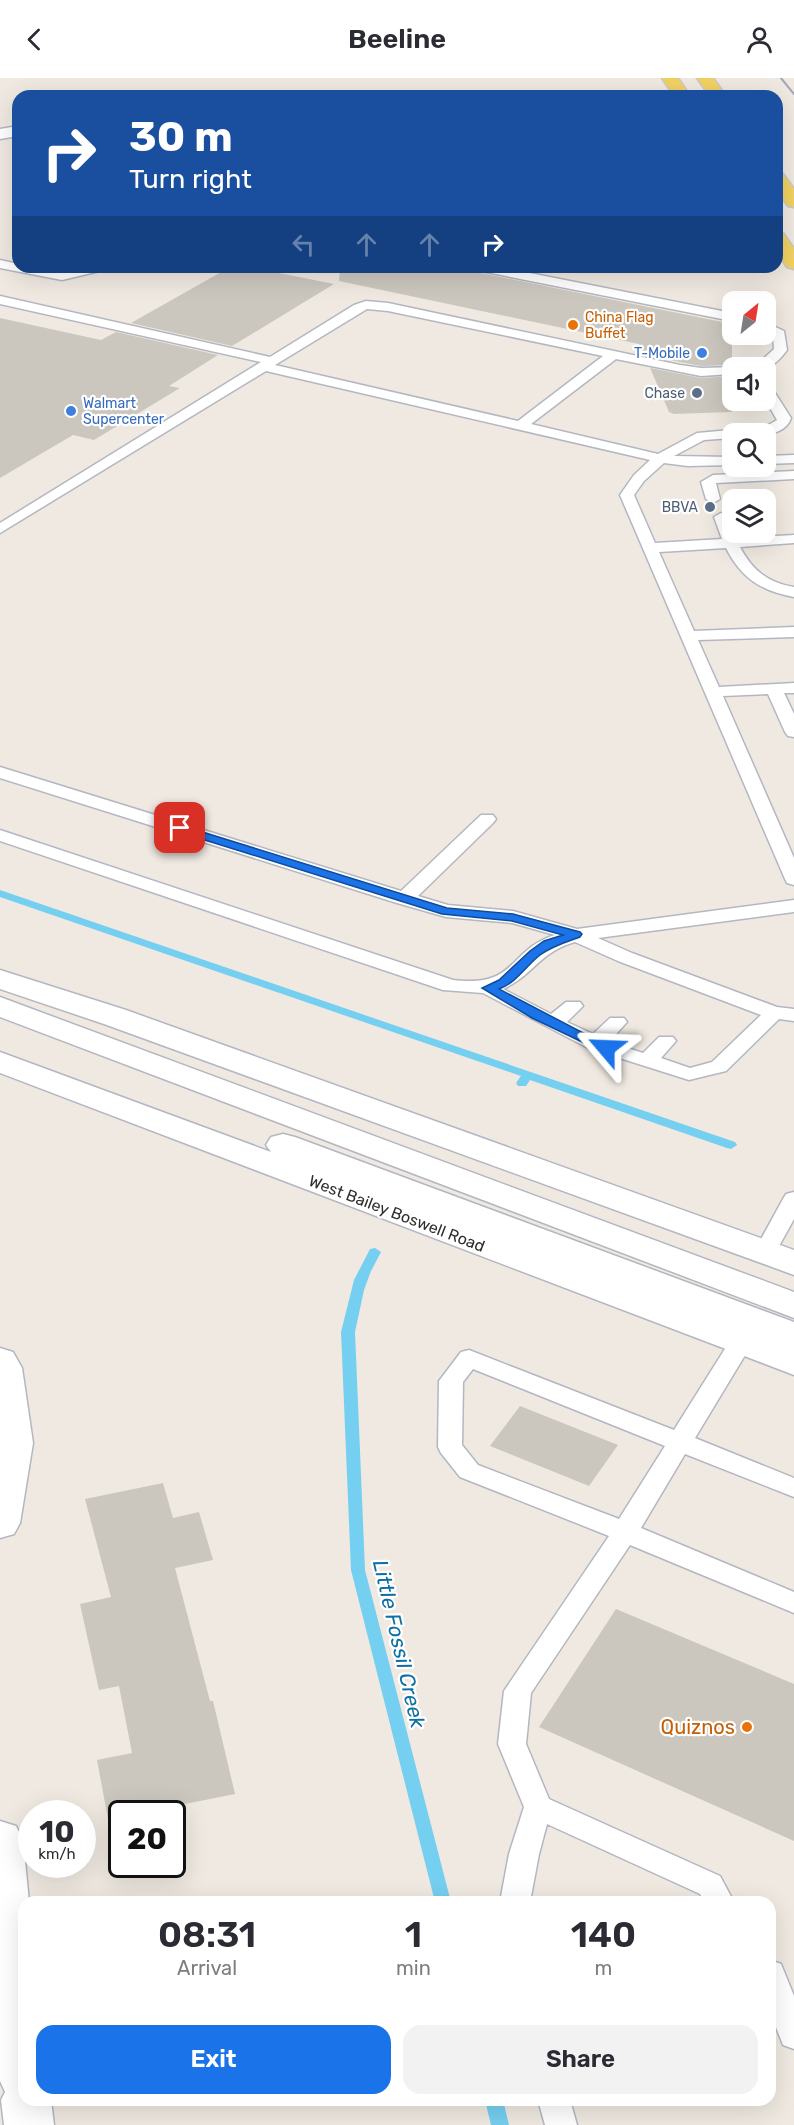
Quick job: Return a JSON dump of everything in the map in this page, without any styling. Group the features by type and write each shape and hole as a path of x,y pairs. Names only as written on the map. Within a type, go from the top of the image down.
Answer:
{"main road":[{"path":"783,186 794,202"},
{"path":"783,247 794,263"},
{"path":"0,979 115,1017 779,1257"},
{"name":"West Bailey Boswell Road","path":"0,1006 653,1267 794,1336"},
{"name":"West Bailey Boswell Road","path":"0,1041 653,1267 794,1306"},
{"name":"West Bailey Boswell Road","path":"0,1062 794,1362"},
{"path":"0,1361 14,1443 0,1523"},
{"path":"0,1840 18,2019"},
{"path":"27,2106 29,2125"}],"lane":[{"path":"52,273 62,276 75,273"},
{"path":"511,273 722,315"},
{"path":"0,300 662,459 688,462 722,461"},
{"path":"0,529 366,305 388,307 701,372 722,371"},
{"path":"774,357 782,350 779,334 776,332"},
{"path":"520,426 613,355"},
{"path":"776,405 784,418 776,427 768,431 692,438 631,485 627,495 794,879"},
{"path":"776,460 794,459"},
{"path":"713,499 708,482 712,479 794,475"},
{"path":"776,540 794,539"},
{"path":"651,548 722,543"},
{"path":"731,543 751,577 775,590 794,592"},
{"path":"690,636 794,632"},
{"path":"713,692 794,688"},
{"path":"774,689 794,732"},
{"path":"0,772 446,912 513,917 576,934 619,962 710,996 784,1014"},
{"path":"404,898 487,819"},
{"path":"775,835 794,834"},
{"path":"0,835 450,986 488,988 504,983 535,953 548,944 576,934 794,906"},
{"path":"488,988 595,1044 690,1074 719,1067 784,1014"},
{"path":"553,1023 573,1006"},
{"path":"595,1044 617,1022"},
{"path":"647,1061 666,1041"},
{"path":"779,1257 794,1199"},
{"path":"515,1896 524,1854 538,1807 512,1744 518,1691 625,1532 741,1342"},
{"path":"794,1488 469,1358 451,1381 450,1447 469,1470 794,1603"},
{"path":"538,1807 710,1885 716,1896"},
{"path":"776,1989 794,2035"},
{"path":"556,2106 561,2125"}],"building":[{"path":"219,273 279,273 334,284 232,346 131,323"},
{"path":"340,273 481,273 722,322 722,345 732,345 732,357 722,357 722,365 701,366 644,355 639,344 339,281"},
{"name":"Walmart Supercenter","path":"0,318 101,340 116,332 218,355 169,386 180,388 94,440 73,435 0,478"},
{"name":"Chase","path":"650,368 701,378 722,377 722,411 732,412 674,414 669,412"},
{"path":"520,1406 618,1445 589,1486 490,1446"},
{"path":"163,1483 173,1518 199,1512 213,1560 175,1568 210,1701 213,1701 235,1794 186,1804 186,1800 108,1800 108,1819 97,1760 132,1753 119,1686 99,1690 80,1604 111,1597 85,1499"},
{"path":"616,1609 794,1684 794,1841 539,1727"}],"waterway":[{"path":"0,893 528,1075"},
{"path":"522,1083 528,1075"},
{"path":"528,1075 731,1145"},
{"name":"Little Fossil Creek","path":"375,1252 357,1290 348,1332 358,1570 441,1896"},
{"name":"Little Fossil Creek","path":"495,2106 500,2125"}],"railway":[{"path":"781,78 794,94"}],"place":[{"name":"China Flag Buffet","path":"573,325"},
{"name":"T-Mobile","path":"702,353"},
{"name":"Chase","path":"697,393"},
{"name":"Walmart Supercenter","path":"71,411"},
{"name":"BBVA","path":"710,507"},
{"name":"Quiznos","path":"747,1727"}],"route":[{"path":"180,828 446,912 513,917 576,934 548,944 535,953 504,983 488,988 536,1015 606,1048"}]}
